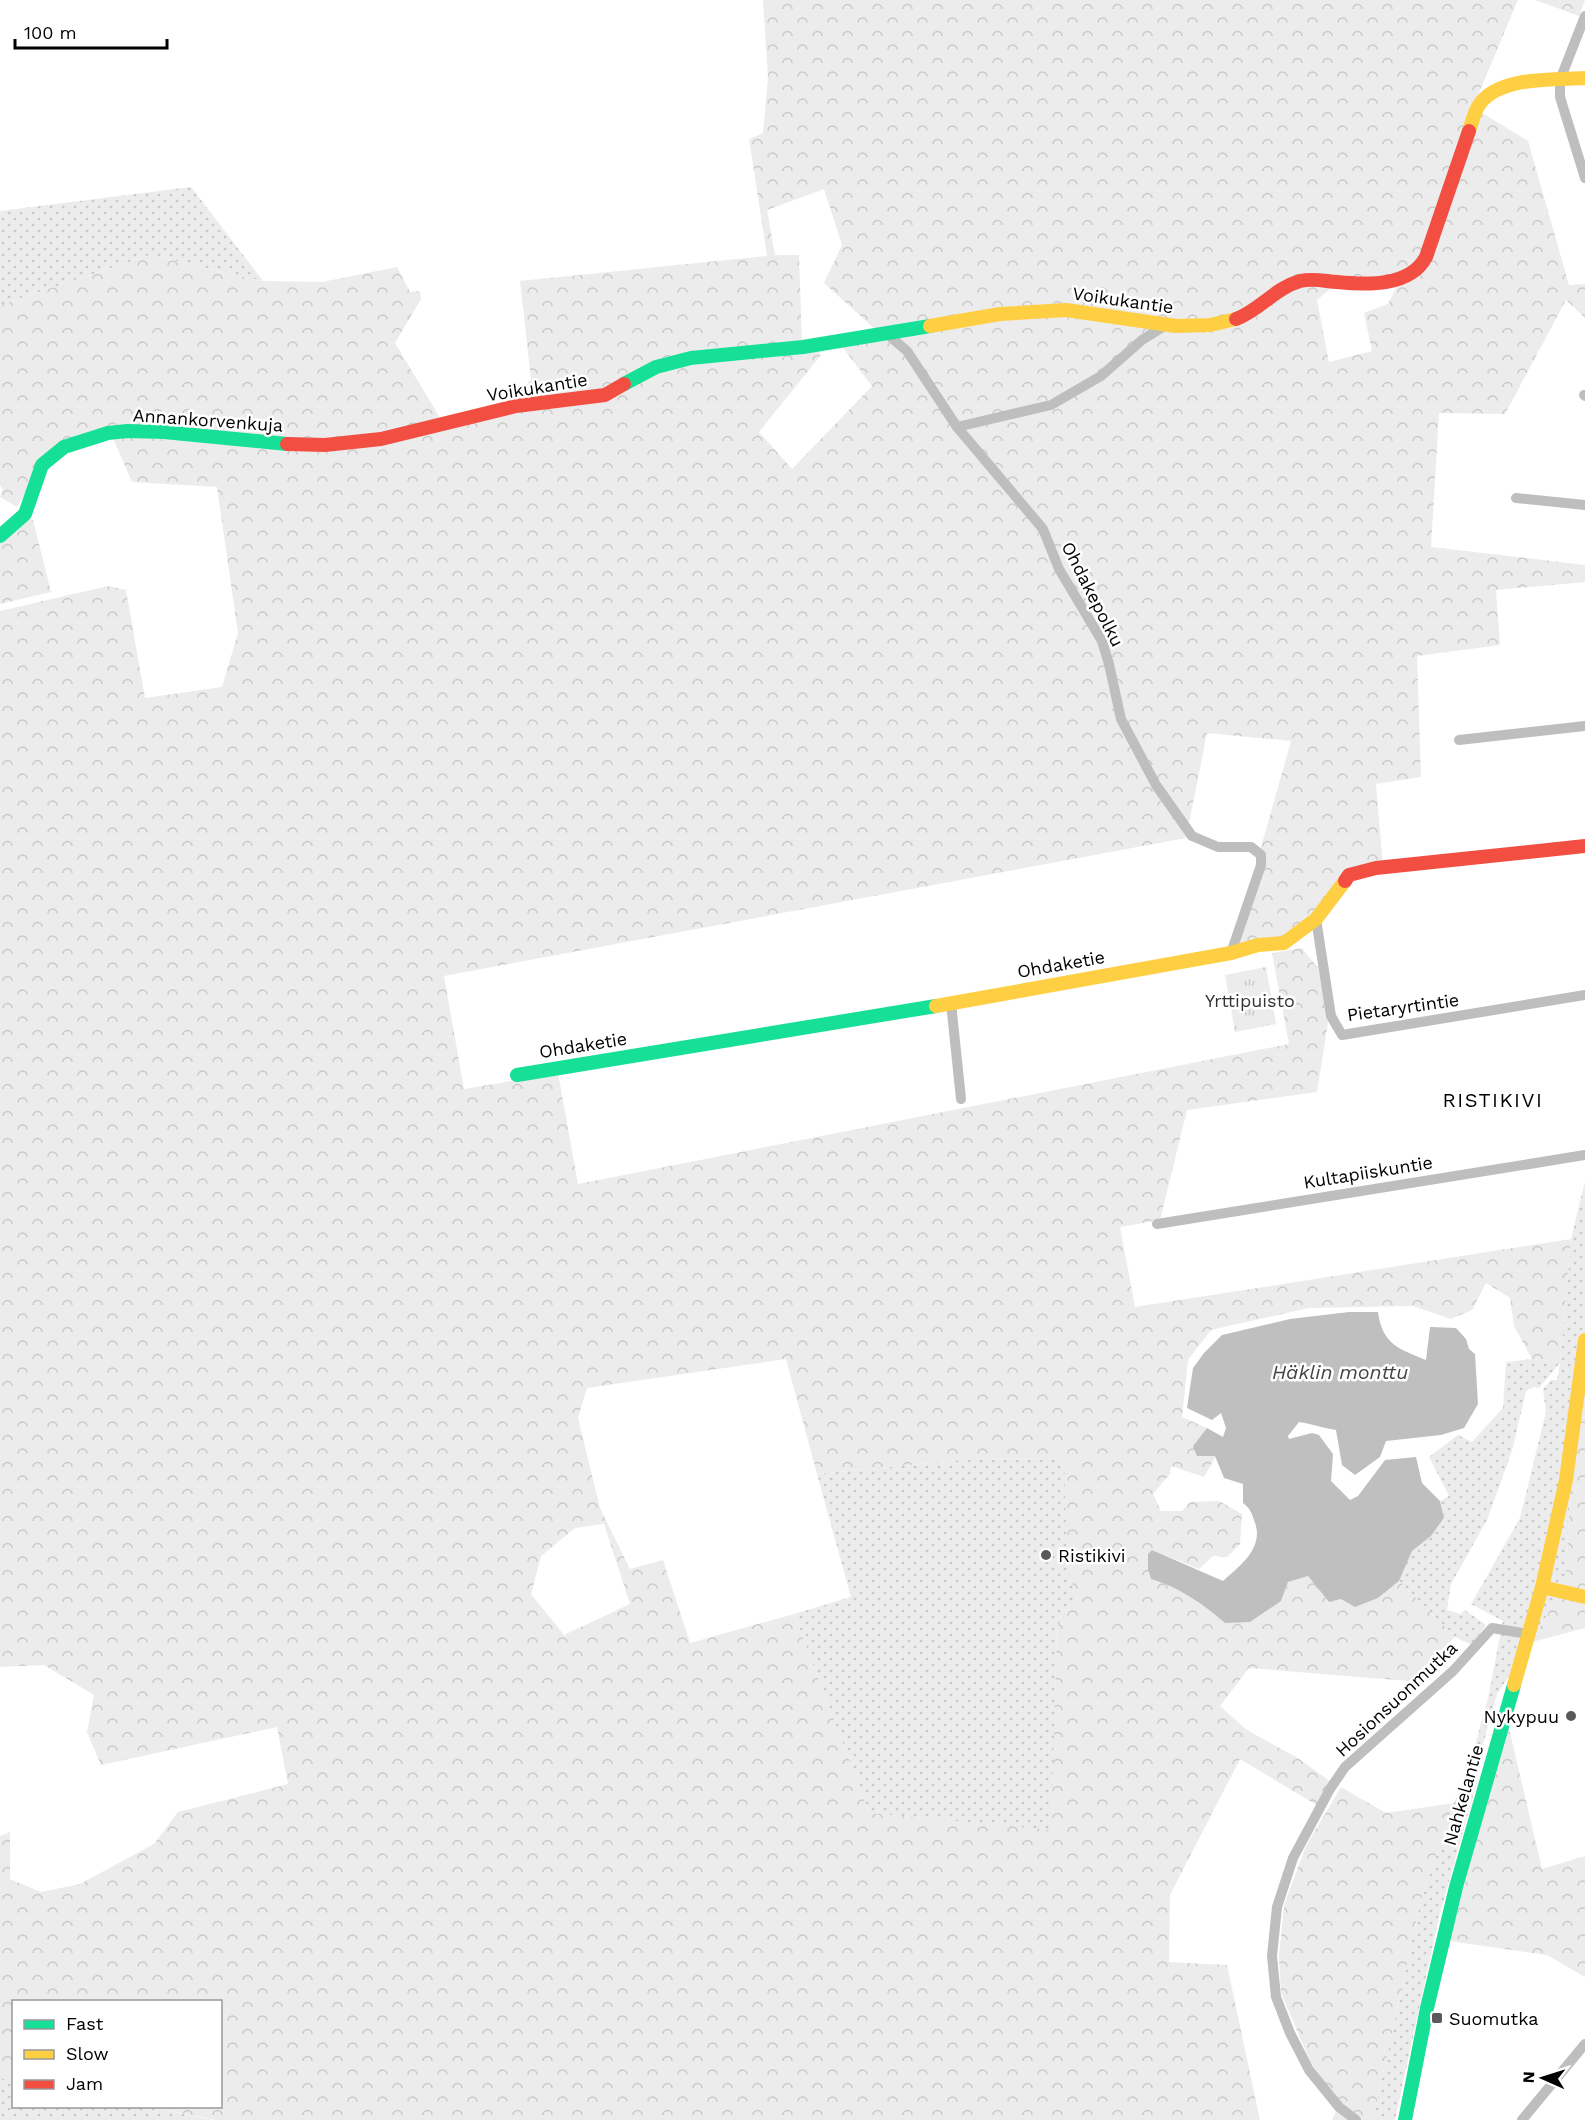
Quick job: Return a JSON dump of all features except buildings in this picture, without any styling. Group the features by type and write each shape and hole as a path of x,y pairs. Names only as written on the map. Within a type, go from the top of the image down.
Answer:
{"street":[{"path":"1585,16 1560,80 1560,97 1585,178"},
{"name":"Voikukantie","path":"426,427 516,406 605,394 656,367 691,358 803,346 999,314 1066,310 1166,325 1214,324 1235,320 1250,313 1290,283 1309,279 1381,282 1402,278 1418,268 1426,257 1478,106 1486,96 1496,89 1532,82 1585,78"},
{"path":"957,427 1052,405 1101,376 1142,340 1166,325"},
{"name":"Ohdakepolku","path":"886,333 907,351 957,427 1043,529 1059,568 1102,641 1121,719 1156,785 1192,836 1218,847 1251,847 1262,855 1261,865 1231,952"},
{"name":"Annankorvenkuja","path":"0,536 25,514 42,465 64,447 108,434 127,431 164,432 277,444 324,445 381,440 426,427"},
{"path":"1516,498 1585,505"},
{"path":"1459,740 1585,726"},
{"name":"Ohdaketie","path":"517,1075 951,1003 1231,952 1258,945 1284,943 1316,919 1349,875 1376,868 1585,846"},
{"name":"Pietaryrtintie","path":"1316,919 1331,1016 1342,1035 1585,995"},
{"path":"951,1003 961,1099"},
{"name":"Kultapiiskuntie","path":"1157,1224 1585,1155"},
{"name":"Nahkelantie","path":"1405,2120 1427,2008 1456,1887 1542,1587 1566,1480 1585,1340"},
{"path":"1542,1587 1585,1597"},
{"name":"Hosionsuonmutka","path":"1356,2120 1339,2107 1308,2070 1276,1997 1272,1956 1277,1907 1293,1858 1330,1789 1345,1767 1453,1671 1492,1628 1528,1634"},
{"path":"1522,2120 1585,2044"}],"green space":[{"path":"763,0 1518,0 1473,107 1416,266 1380,279 1309,276 1234,317 1181,323 1066,306 877,331 824,283 842,245 824,189 767,210 775,255 799,255 802,344 689,355 605,391 513,403 531,379 520,281 767,256 749,139 763,133 768,78"},
{"path":"1535,0 1585,0 1579,16"},
{"path":"1479,111 1528,141 1569,285 1585,284 1585,318 1566,300 1505,414 1439,413 1431,547 1585,565 1585,582 1496,590 1500,645 1417,656 1421,777 1376,784 1383,867 1349,875 1284,943 1231,953 1291,741 1207,733 1186,838 444,976 464,1089 558,1073 578,1184 1289,1044 1272,953 1302,948 1318,968 1328,1023 1317,1092 1187,1110 1160,1220 1120,1227 1135,1307 1571,1239 1560,1362 1532,1359 1514,1326 1510,1298 1486,1283 1472,1310 1451,1319 1413,1306 1309,1308 1211,1330 1188,1360 1182,1417 1207,1428 1193,1446 1216,1456 1204,1477 1171,1466 1170,1474 1153,1494 1161,1511 1182,1511 1190,1502 1219,1501 1242,1514 1240,1544 1227,1557 1213,1556 1199,1569 1152,1550 1151,1579 1190,1597 1225,1623 1281,1601 1288,1582 1308,1576 1329,1602 1341,1599 1378,1598 1399,1581 1455,1637 1409,1681 1249,1668 1220,1706 1247,1730 1298,1758 1331,1782 1318,1806 1240,1759 1170,1895 1169,1962 1227,1965 1260,2120 215,2120 156,2108 222,2108 222,2000 12,2000 12,2079 0,2079 0,1836 10,1832 10,1879 41,1892 80,1884 154,1844 178,1812 288,1784 277,1727 101,1765 87,1732 94,1695 44,1665 0,1667 0,611 108,586 126,590 145,698 222,687 238,633 217,487 132,482 112,436 324,449 513,409 606,398 658,370 818,348 821,355 759,432 792,469 872,386 840,344 999,318 1066,313 1214,328 1291,286 1335,285 1317,300 1329,362 1372,351 1364,313 1388,304 1399,282 1419,272","holes":["786,1359 817,1474 961,1460 1064,1459 1067,1560 1076,1600 1057,1627 1051,1830 869,1813 794,1614 690,1643 663,1560 630,1569 600,1508 578,1418 587,1388","604,1524 630,1604 564,1635 531,1594 541,1556 575,1528"]},
{"path":"191,187 263,281 150,255 0,305 0,211"},
{"path":"150,255 263,281 322,282 397,267 410,292 420,291 421,299 395,343 442,421 324,442 163,428 61,444 30,485 17,507 0,497 3,490 0,485 0,305"},
{"path":"25,518 33,520 51,592 0,604 0,540"},
{"name":"Yrttipuisto","path":"1266,967 1276,1024 1235,1032 1225,975"},
{"path":"1585,1181 1585,1386 1571,1463 1566,1581 1532,1642 1497,1694 1479,1759 1477,1782 1439,1917 1395,2120 1373,2120 1421,1899 1454,1803 1469,1768 1488,1698 1503,1621 1471,1604 1520,1518 1546,1412 1543,1389 1551,1380 1557,1380 1560,1363 1539,1388 1534,1387 1526,1391 1512,1451 1487,1520 1451,1584 1447,1610 1460,1614 1465,1610 1486,1625 1472,1645 1455,1637 1399,1581 1412,1551 1431,1536 1444,1518 1440,1501 1449,1496 1429,1457 1458,1435 1472,1442 1503,1408 1506,1362 1532,1359 1560,1362 1571,1239"},
{"path":"1585,1386 1585,1628 1532,1642 1566,1581 1571,1463"},
{"path":"1065,1459 1067,1560 1077,1600 1057,1627 1052,1831 869,1813 794,1614 851,1597 817,1474 961,1460"},
{"path":"1508,1724 1542,1869 1585,1856 1585,1977 1547,1955 1449,1941"},
{"path":"1341,1787 1386,1813 1454,1803 1421,1899 1373,2120 1332,2120 1339,2104 1310,2061 1281,1993 1279,1957 1284,1905 1306,1846"},
{"path":"0,2079 12,2079 12,2108 155,2108 213,2120 0,2120"}],"water":[{"name":"Häklin monttu","path":"1349,1312 1378,1312 1383,1331 1393,1344 1426,1360 1430,1327 1456,1328 1466,1339 1469,1349 1475,1354 1478,1404 1464,1428 1441,1435 1386,1441 1380,1457 1355,1475 1342,1465 1336,1430 1299,1422 1288,1436 1289,1439 1312,1433 1319,1435 1333,1454 1331,1481 1350,1500 1358,1496 1385,1460 1416,1457 1422,1483 1440,1501 1444,1518 1431,1536 1412,1551 1399,1581 1378,1598 1355,1607 1341,1599 1329,1602 1308,1576 1288,1582 1281,1601 1250,1622 1225,1623 1190,1597 1151,1579 1148,1569 1148,1554 1152,1550 1223,1581 1249,1556 1256,1540 1257,1532 1253,1517 1243,1503 1243,1484 1224,1478 1215,1456 1197,1456 1193,1446 1207,1428 1223,1437 1226,1428 1221,1413 1212,1420 1187,1408 1193,1368 1222,1335 1290,1319"}],"traffic: fast":[{"path":"624,384 656,367 691,358 803,347 930,326"},
{"path":"0,536 25,514 42,465 64,447 108,433 127,431 164,432 287,444"},
{"path":"517,1075 936,1006"},
{"path":"1405,2120 1427,2008 1456,1887 1514,1685"}],"traffic: slow":[{"path":"1469,131 1479,105 1499,89 1528,81 1585,78"},
{"path":"930,326 1000,314 1066,310 1176,326 1210,325 1236,319"},
{"path":"936,1006 1231,953 1258,945 1284,943 1316,919 1345,881"},
{"path":"1514,1685 1542,1587 1566,1480 1585,1340"},
{"path":"1542,1587 1585,1597"}],"traffic: jam":[{"path":"1236,319 1291,284 1300,281 1361,284 1387,282 1410,274 1419,267 1426,257 1469,131"},
{"path":"287,444 325,445 381,439 516,406 605,395 624,384"},
{"path":"1345,881 1349,875 1376,868 1585,846"}],"place":[{"name":"Ristikivi","path":"1046,1555"},
{"name":"Nykypuu","path":"1571,1716"},
{"name":"Suomutka","path":"1437,2018"}],"district":[{"name":"RISTIKIVI","path":"1493,1100"}]}
